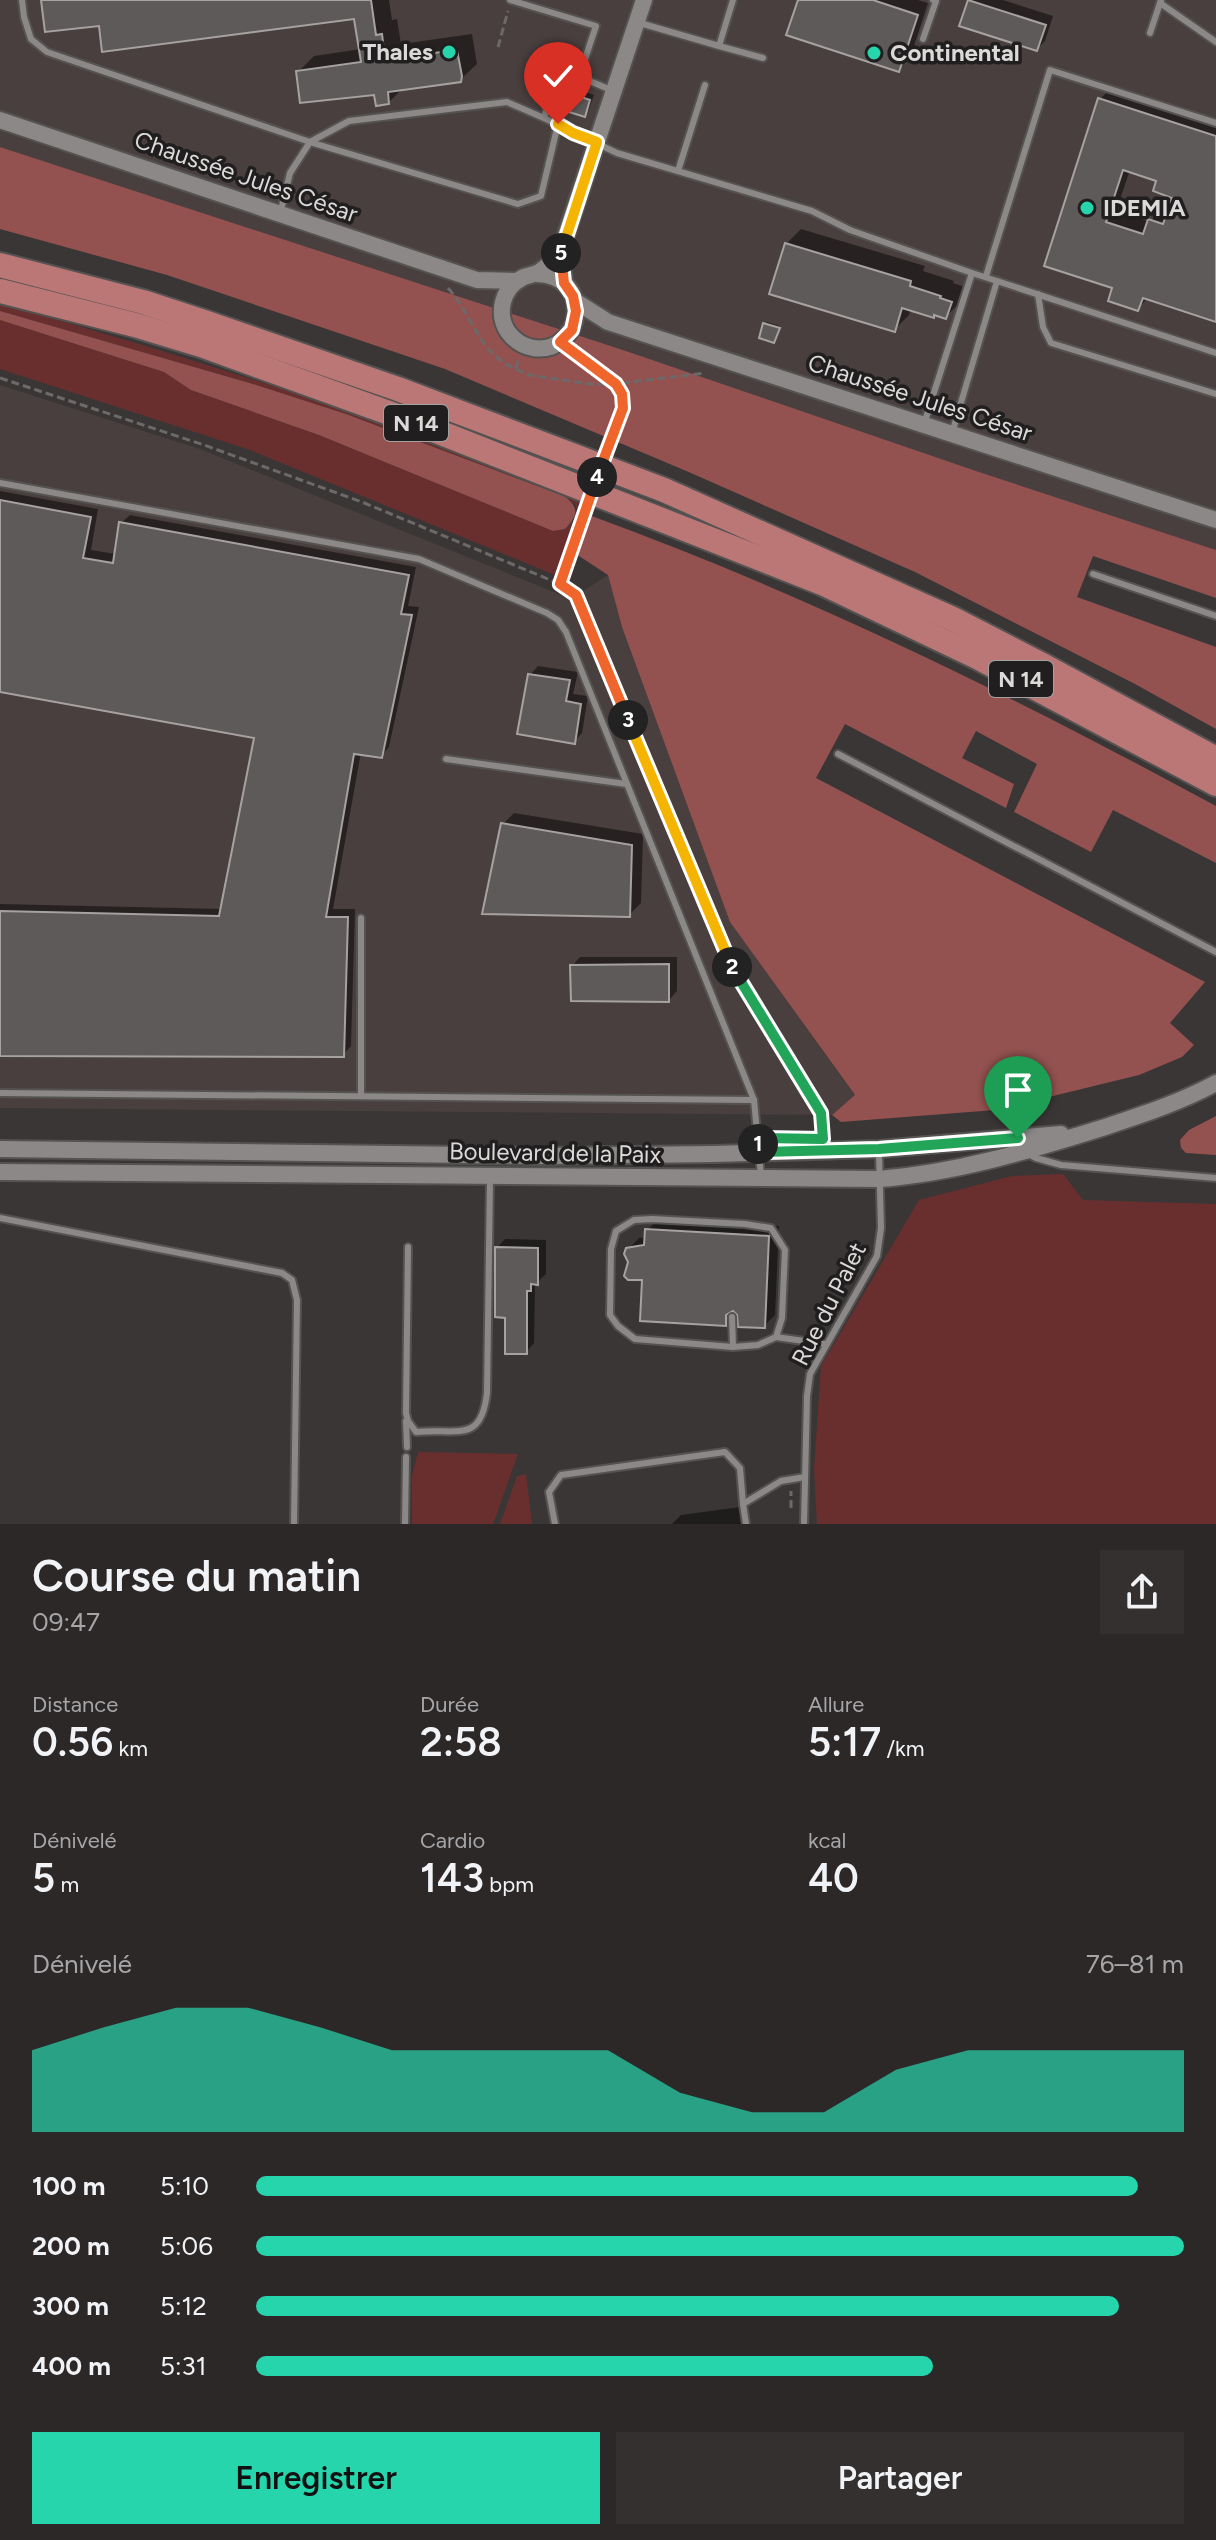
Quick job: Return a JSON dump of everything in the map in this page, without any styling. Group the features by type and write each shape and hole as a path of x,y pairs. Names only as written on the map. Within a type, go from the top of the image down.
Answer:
{"highway":[{"name":"N 14","path":"0,265 143,302 207,323 398,389 664,490 953,619 1216,759"},
{"name":"N 14","path":"0,291 201,345 403,418 808,577 977,657 1216,784"}],"main road":[{"path":"566,336 575,321 575,301 564,283 561,250 644,0"},
{"name":"Chaussée Jules César","path":"0,120 477,280 516,281"},
{"path":"502,310 506,294 516,281 537,274 561,250"},
{"path":"537,274 551,276 564,283"},
{"path":"477,280 486,287 502,310 506,329 521,344 550,347 566,336 608,322"},
{"name":"Chaussée Jules César","path":"575,301 608,322 1216,520"},
{"name":"Boulevard de la Paix","path":"0,1172 879,1179 926,1175 1025,1153 1169,1106 1216,1083"},
{"name":"Boulevard de la Paix","path":"0,1149 542,1156 759,1152 879,1149 1102,1128"}],"lane":[{"path":"22,0 31,39 47,52 310,142 518,204 541,196 558,124"},
{"path":"511,0 596,26 579,77"},
{"path":"719,46 733,0"},
{"path":"923,39 936,1 933,0"},
{"path":"1150,33 1160,2 1216,42"},
{"path":"637,22 763,58"},
{"path":"544,118 559,68 614,91"},
{"path":"986,276 1050,70 1216,123"},
{"path":"678,171 705,85"},
{"path":"280,214 290,173 310,142 349,121 507,102 617,153 812,211 850,230 972,273 1216,353"},
{"path":"924,424 972,273"},
{"path":"952,433 997,281"},
{"path":"1038,294 1043,327 1051,343 1216,394"},
{"path":"0,483 419,559 558,620 566,632 754,1100 761,1178"},
{"path":"1093,574 1216,616"},
{"path":"838,754 1216,952"},
{"path":"446,759 626,784"},
{"path":"361,918 361,1096"},
{"path":"0,1093 754,1100"},
{"path":"1000,1140 1025,1153 1061,1165 1216,1178"},
{"name":"Rue du Palet","path":"804,1524 810,1374 877,1256 881,1228 879,1149"},
{"path":"406,1413 416,1432 472,1430 485,1411 490,1177"},
{"path":"0,1218 282,1273 292,1280 297,1300 294,1524"},
{"path":"776,1337 782,1318 785,1250 771,1228 652,1219 634,1220 616,1231 611,1249 610,1315 635,1339 733,1347 758,1345 776,1337 825,1344"},
{"path":"407,1447 408,1247"},
{"path":"732,1317 733,1347"},
{"path":"555,1524 549,1492 561,1475 725,1452 740,1468 746,1524"},
{"path":"405,1524 406,1457"},
{"path":"743,1504 781,1481 805,1477"}],"path":[{"path":"498,47 511,0"},
{"path":"560,584 623,408 622,394 616,384 566,336"},
{"path":"516,369 521,344"},
{"path":"489,350 500,362 529,375 590,384 616,384 714,372"},
{"path":"0,378 204,445 362,502 560,584 576,595 726,958 821,1113 823,1139"}],"shaded area":[{"path":"0,0 1216,0 1216,550 626,351 0,147"},
{"path":"0,147 626,351 1216,550 1216,598 1093,556 1077,597 1216,647 1216,729 1135,684 915,572 445,369 167,275 0,229"},
{"path":"0,303 233,373 411,433 580,496 577,510 575,504 564,496 346,414 0,311"},
{"path":"0,311 346,414 564,496 573,504 575,516 565,529 553,531 319,435 191,390 164,372 0,320"},
{"path":"0,320 164,372 191,390 319,435 553,531 565,529 573,521 555,575 250,450 0,369"},
{"path":"0,385 200,449 571,599 608,575 622,627 730,922 855,1096 832,1115 0,1108"},
{"path":"589,515 750,578 908,649 1063,725 1216,806 1216,863 1113,810 1091,852 1014,812 1037,764 976,731 962,758 1014,784 1006,808 845,724 816,778 1205,982 1170,1023 1194,1045 1182,1057 1139,1075 995,1110 841,1122 832,1115 855,1095 730,922 622,627 608,575 576,554"},
{"path":"1216,1116 1216,1155 1186,1153 1181,1148 1180,1140 1189,1130"},
{"path":"1063,1174 1083,1200 1216,1204 1216,1524 817,1524 814,1469 821,1366 919,1200 1012,1176"},
{"path":"418,1452 518,1454 493,1524 412,1524 412,1475"},
{"path":"526,1474 532,1524 500,1524 517,1476"}],"building":[{"name":"Thales","path":"41,0 371,0 376,35 382,34 385,59 457,50 461,82 388,92 389,104 376,106 374,95 300,103 296,71 361,62 354,19 102,52 99,26 45,32"},
{"name":"Continental","path":"798,0 873,0 918,15 899,72 786,35"},
{"path":"968,0 1046,25 1037,51 959,26"},
{"path":"572,94 590,100 585,117 566,111"},
{"name":"IDEMIA","path":"1098,98 1216,136 1216,322 1143,298 1138,311 1108,301 1112,288 1044,266","holes":["1123,170 1156,181 1153,191 1172,198 1163,224 1148,219 1143,234 1106,222"]},
{"path":"785,243 911,281 910,286 952,302 946,319 902,308 895,332 769,294"},
{"path":"763,323 780,328 774,343 759,338"},
{"path":"0,500 91,517 83,558 113,563 119,522 409,575 401,614 412,615 382,758 354,754 326,917 348,917 344,1057 0,1056 0,911 219,916 254,738 0,692"},
{"path":"528,674 570,680 566,701 581,704 575,744 517,734"},
{"path":"501,823 632,845 630,917 482,914"},
{"path":"669,964 669,1002 571,1001 570,965"},
{"path":"645,1229 769,1236 765,1328 738,1327 737,1315 733,1311 726,1315 726,1326 640,1321 642,1280 628,1280 624,1276 628,1262 624,1254 626,1248 644,1245"},
{"path":"495,1247 538,1248 538,1285 531,1284 531,1291 527,1291 527,1354 505,1354 505,1318 495,1317"}],"place":[{"name":"Thales","path":"449,52"},
{"name":"Continental","path":"874,53"},
{"name":"IDEMIA","path":"1087,208"}],"route":[{"path":"558,124 597,142 561,250 564,283 573,296 576,311 572,330 560,342 616,384 622,394 623,408 560,584 576,595 726,958 821,1113 823,1139 757,1138 759,1152 879,1149 1018,1138"}]}
